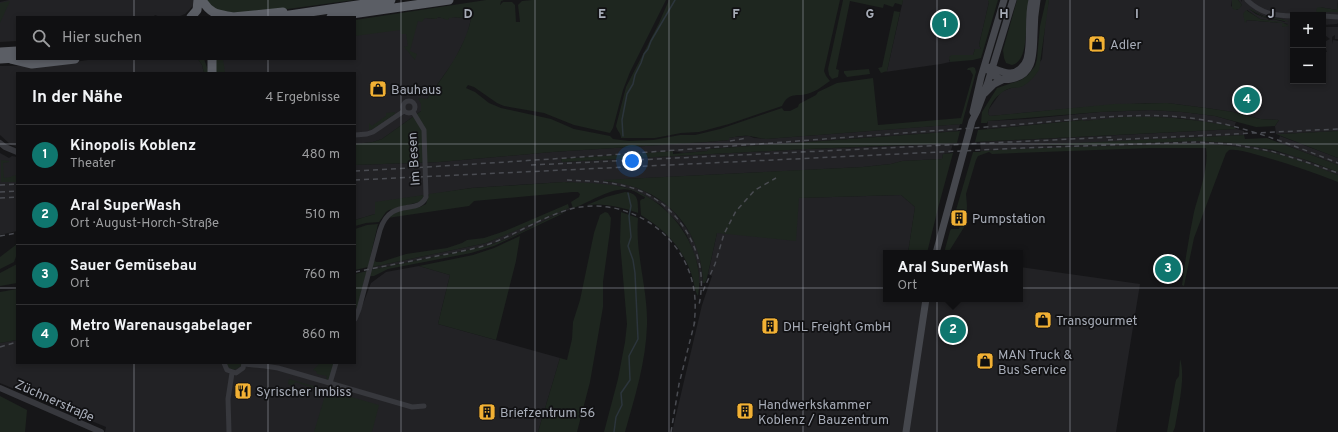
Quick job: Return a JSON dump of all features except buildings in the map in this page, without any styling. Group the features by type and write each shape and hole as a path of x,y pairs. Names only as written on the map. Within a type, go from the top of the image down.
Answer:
{"highway":[{"path":"192,16 197,10 198,0"},
{"path":"202,0 213,12 226,16"},
{"path":"283,16 391,0"},
{"path":"338,16 449,0"},
{"path":"242,16 306,9 318,11"},
{"path":"0,45 16,44"},
{"path":"0,52 16,50"},
{"path":"0,59 14,59"},
{"path":"18,60 32,64 66,60"},
{"path":"207,60 211,71"},
{"path":"211,71 212,60"}],"main road":[{"path":"972,121 973,110 984,66 1004,0"},
{"path":"937,250 972,121 992,71 1013,0"},
{"path":"992,71 1002,71 1009,74 1016,72 1026,62 1028,54 1030,9 1032,0"},
{"path":"984,66 992,71 995,77 1004,79 1012,79 1026,71 1032,62 1033,57 1037,0"},
{"path":"996,56 1002,71"},
{"path":"982,96 993,85 1004,79"},
{"path":"906,432 926,302"}],"street":[{"path":"1247,0 1266,13 1290,16"},
{"path":"1253,0 1259,9"},
{"path":"1326,16 1338,17"},
{"path":"410,101 416,105 413,112 408,113 404,111 404,104 406,102 410,101"},
{"path":"356,135 374,132 404,111"},
{"name":"Im Besen","path":"356,316 384,220 391,211 419,205 426,197 424,132 413,112"},
{"path":"0,143 16,152"},
{"path":"224,364 227,370 232,373 240,371 244,364"},
{"path":"251,364 278,368 412,407 424,406"},
{"path":"330,383 336,364"},
{"path":"229,432 228,399 232,373"},
{"name":"Züchnerstraße","path":"0,388 101,432"}],"shaded area":[{"path":"9,0 194,0 194,4 185,14 180,16 16,16 16,41 0,42 0,2"},
{"path":"206,0 354,0 273,11 232,14 218,12"},
{"path":"486,0 504,0 501,1 500,5 503,2 512,2 515,5 516,22 520,22 518,5 522,1 666,0 630,72 623,90 613,128 610,133 574,125 544,113 504,106 497,103 474,87 468,85 466,88 475,92 489,103 501,108 551,119 574,129 610,136 613,139 629,141 653,140 680,135 695,135 720,129 782,108 784,111 790,111 798,107 799,104 816,95 818,92 837,83 873,78 878,125 961,118 973,75 970,70 967,70 968,68 973,67 975,68 976,72 962,124 766,139 745,136 729,138 729,140 707,142 552,152 439,162 356,165 356,144 373,142 382,139 421,111 421,104 418,98 427,99 447,71 464,41 471,19 453,17 449,18 448,20 438,17 436,19 425,18 422,22 418,21 410,51 417,54 415,60 404,47 408,46 406,34 401,34 400,30 356,36 356,20"},
{"path":"669,0 840,0 824,71 830,81 813,92 791,96 782,106 729,124 699,132 681,133 655,138 621,138 616,126 626,87 659,23"},
{"path":"843,0 903,0 902,5 895,3 893,7 884,4 883,8 850,1 836,69 839,70 838,77 832,79 829,75 828,69"},
{"path":"903,0 988,0 989,2 979,45 981,49 975,49 973,55 954,55 949,60 950,62 885,72 887,71"},
{"path":"988,0 998,0 981,58 950,62 949,57 952,55 973,55 975,49 981,49 979,45 989,2"},
{"path":"1017,0 1029,0 1024,50 1017,62 1012,65 1006,63 1003,50"},
{"path":"1046,0 1049,0 1039,70 1028,83 1018,88 1011,88 999,95 990,106 988,114 990,116 1114,104 1167,103 1233,112 1260,119 1279,120 1275,126 1256,127 1215,116 1151,110 1100,112 988,121 987,123 981,123 982,112 997,88 1021,80 1028,75 1035,66 1040,26"},
{"path":"1049,0 1232,0 1231,6 1237,10 1242,5 1238,0 1241,0 1242,2 1242,0 1338,0 1337,10 1319,7 1338,12 1337,24 1326,25 1326,12 1290,12 1290,84 1326,84 1326,41 1330,39 1326,36 1326,27 1338,27 1338,39 1335,39 1335,35 1332,37 1332,40 1333,44 1333,40 1338,41 1338,131 1276,134 1275,126 1279,120 1260,119 1233,112 1167,103 1088,107 990,116 988,114 989,109 1001,92 1022,86 1042,59 1046,15","holes":["1249,9 1264,16 1283,19 1285,22 1263,17","1247,10 1260,19 1288,24 1282,27 1282,23 1246,20"]},
{"path":"1232,0 1238,0 1242,5 1239,9 1235,10 1232,8"},
{"path":"10,1 0,23 0,3"},
{"path":"1338,3 1338,12 1316,11 1319,7 1337,10"},
{"path":"1249,9 1263,16 1283,19 1289,22 1263,17"},
{"path":"1246,10 1260,19 1281,22 1289,26 1282,27 1282,23 1247,20 1245,23 1243,14"},
{"path":"894,11 900,12 887,71 881,73 878,68 882,67"},
{"path":"437,17 448,19 453,17 471,19 467,35 454,61 427,99 421,104 421,111 382,139 373,142 356,144 356,72 219,72 221,60 356,60 356,23 425,18 436,19"},
{"path":"88,60 199,60 204,72 16,72 16,147 11,145 0,135 0,66 52,65"},
{"path":"199,60 204,60 209,72 204,72"},
{"path":"214,60 223,60 225,72 215,72"},
{"path":"869,69 870,74 847,77 844,73 844,71"},
{"path":"1151,110 1215,116 1236,122 1234,127 1179,118 1138,117 1082,120 987,129 988,121 1100,112"},
{"path":"395,112 395,114 375,128 369,130 369,123 372,126 386,116 386,113"},
{"path":"1124,117 1152,117 1193,120 1220,124 1234,127 1236,129 975,142 978,130"},
{"path":"960,124 958,131 709,149 707,151 684,153 673,151 561,159 562,162 808,149 953,144 950,153 943,154 942,159 902,161 891,164 863,167 604,181 623,183 643,190 666,204 675,213 690,233 698,250 703,283 699,283 698,266 687,236 680,225 661,205 644,195 624,187 564,182 471,188 375,203 375,214 356,220 356,165 439,162 552,152 707,142 749,136 766,139"},
{"path":"1236,129 1244,131 1244,135 1032,146 1197,141 1232,143 1262,148 1294,156 1338,172 1338,175 1264,151 1221,144 981,151 980,142"},
{"path":"960,131 957,143 562,162 561,159 673,151 673,154 707,151 709,149"},
{"path":"1338,131 1338,158 1276,134 1280,134"},
{"path":"1244,135 1245,139 1267,138 1338,165 1338,172 1274,150 1232,143 1197,141 1093,145 1032,145"},
{"path":"1280,136 1338,158 1338,165 1278,142"},
{"path":"1184,144 1234,146 1273,153 1301,162 1338,175 1338,182 1265,157 1242,151 1229,150 1226,153 1194,238 1184,286 1182,285 1187,248 1194,212 1205,172 1207,156 1206,148 1150,148 992,154 989,152 978,156 976,160 966,194 966,224 950,250 945,250 951,229 959,229 964,213 956,210 973,152 1031,148"},
{"path":"0,153 9,158 12,156 16,157 16,231 0,235"},
{"path":"953,153 928,250 908,250 915,207 901,195 799,198 796,241 717,233 705,283 703,283 701,262 695,243 686,226 674,212 660,200 643,190 625,184 604,181 863,167 891,164 902,161 942,159 943,154"},
{"path":"1,160 9,161 3,163 4,178 16,175 16,182 1,182"},
{"path":"564,182 623,187 634,191 624,189 609,192 573,208 571,202 579,197 580,194 578,192 474,201 469,206 387,218 395,212 420,207 426,204 429,194 472,188"},
{"path":"625,192 633,194 637,198 638,213 613,206 587,205 606,197"},
{"path":"636,192 660,205 673,217 683,231 697,262 699,279 698,296 691,273 683,255 665,233 641,215 640,201 645,197"},
{"path":"424,195 422,200 419,202 389,210 379,222 356,226 356,220 375,214 375,202"},
{"path":"901,195 915,207 908,250 883,250 883,302 1023,302 1023,267 1140,284 1116,432 672,432 702,305 712,276 708,274 717,233 798,198"},
{"path":"568,204 569,208 486,243 372,267 374,260 376,262 381,262 406,254 447,248 467,240 484,238 505,231"},
{"path":"576,207 509,238 487,246 371,270 372,267 486,243 555,213"},
{"path":"566,212 494,246 471,253 388,269 374,276 370,276 371,270 487,246 509,238 554,216"},
{"path":"605,212 608,213 611,218 603,282 603,307 590,382 577,432 538,432 560,358 567,360 572,339 573,322 580,300 594,233 600,215"},
{"path":"621,212 638,218 638,245 647,312 645,352 633,406 625,432 604,432 618,379 627,324 620,242"},
{"path":"378,224 368,267 356,270 356,229 367,225"},
{"path":"520,236 516,261 496,340 438,324 450,275 419,266 473,255 494,248"},
{"path":"16,245 16,257 14,262 0,269 0,257"},
{"path":"16,265 16,283 0,286 0,273"},
{"path":"419,266 450,275 438,324 560,358 538,432 105,432 106,427 0,383 0,343 16,340 16,364 356,364 356,307 361,309 371,283 386,272"},
{"path":"367,271 357,308 356,308 356,274"},
{"path":"16,289 16,340 0,343 0,292"},
{"path":"1180,359 1182,366 1182,383 1178,411 1173,432 1167,432 1176,380 1179,376"},
{"path":"227,364 242,364 240,367 233,370 229,368"},
{"path":"319,364 334,364 330,378 327,380 327,376 317,374 316,371 313,370"},
{"path":"289,379 379,405 372,432 314,432 326,392 295,382 293,386 288,384"},
{"path":"0,396 27,410 25,432 0,432"}],"waterway":[{"path":"623,136 622,120 627,94 633,84 635,75 644,54 675,0"},
{"path":"614,432 616,417 622,405 621,393 630,380 629,356 638,339 635,273 633,260 628,246 631,237 629,216 631,206 628,193"}],"railway":[{"path":"356,171 566,158 1130,116 1181,117 1222,123 1261,134 1338,163"},
{"path":"1108,140 1338,129"},
{"path":"531,165 1114,137"},
{"path":"730,141 747,138"},
{"path":"356,180 1023,148 1197,142 1231,144 1271,151 1338,173"},
{"path":"703,291 715,264 724,234 736,211 755,190 776,178"},
{"path":"567,180 618,184 640,191 654,198 666,207 677,218 686,231 698,259 701,275 701,294 699,305"},
{"path":"0,185 16,184"},
{"path":"0,192 16,191"},
{"path":"0,198 16,197"},
{"path":"356,272 480,247 504,238 563,211 593,206 611,207 628,212 644,220 659,230 672,242 682,257 692,280 695,300 694,325"},
{"path":"0,236 16,233"},
{"path":"671,432 679,384 695,321"},
{"path":"0,347 16,342"}],"place":[{"name":"Kinopolis Koblenz","path":"945,24"},
{"name":"Adler","path":"1097,44"},
{"name":"Bauhaus","path":"378,89"},
{"name":"Metro Warenausgabelager","path":"1247,100"},
{"name":"Pumpstation","path":"959,218"},
{"name":"Sauer Gemüsebau","path":"1168,269"},
{"name":"Transgourmet","path":"1043,320"},
{"name":"DHL Freight GmbH","path":"770,326"},
{"name":"Aral SuperWash","path":"953,330"},
{"name":"MAN Truck & Bus Service","path":"985,361"},
{"name":"Syrischer Imbiss","path":"243,391"},
{"name":"Handwerkskammer Koblenz / Bauzentrum","path":"745,411"},
{"name":"Briefzentrum 56","path":"487,412"}]}
